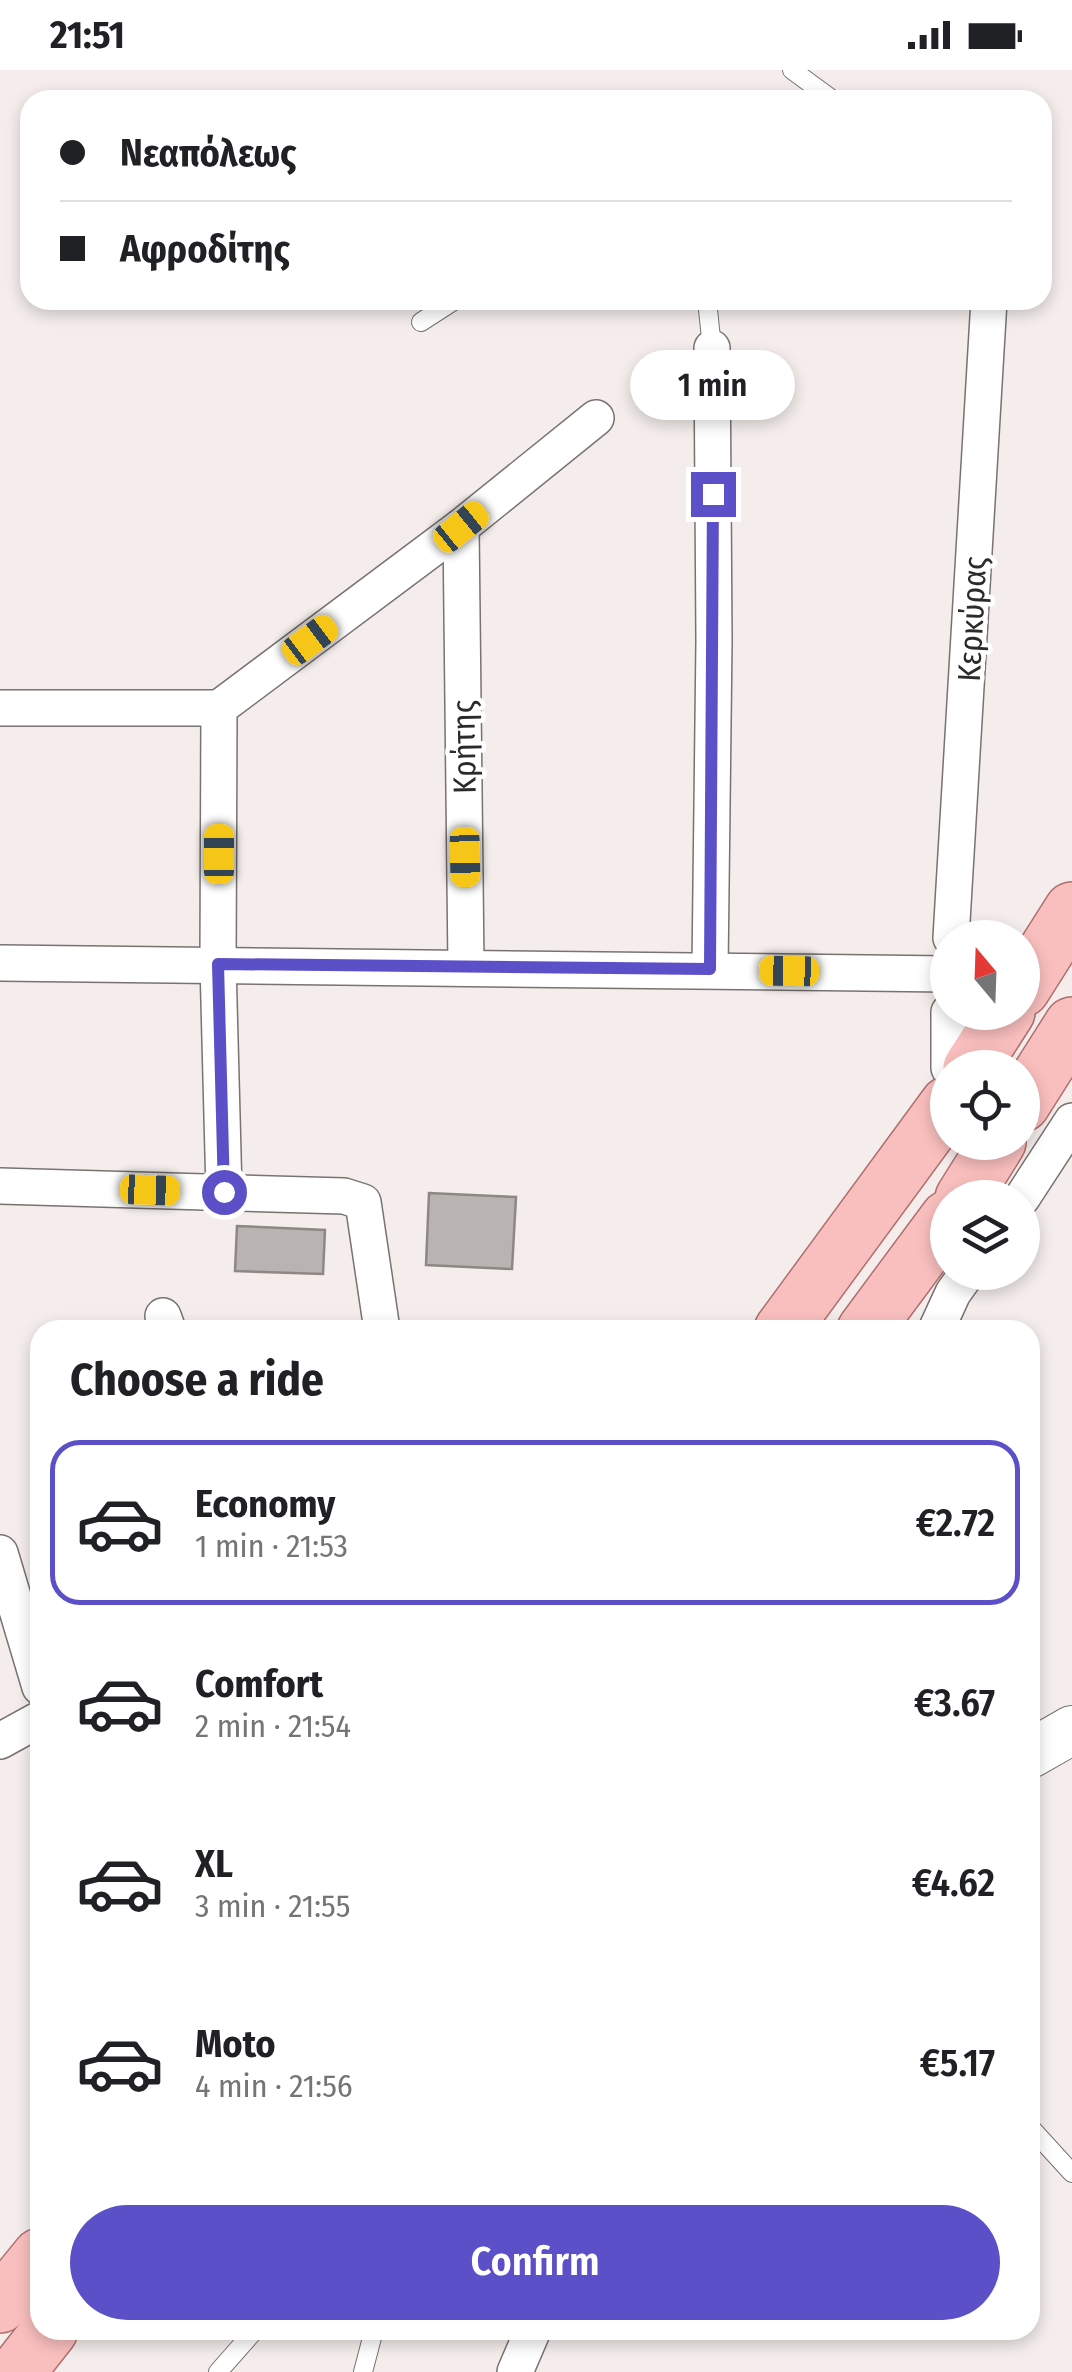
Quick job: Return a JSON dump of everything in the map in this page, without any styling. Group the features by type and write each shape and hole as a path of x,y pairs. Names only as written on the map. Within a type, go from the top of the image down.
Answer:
{"main road":[{"path":"1040,961 1072,910"},
{"path":"1040,1076 1072,1025"},
{"path":"789,1320 930,1129"},
{"path":"872,1320 930,1242"},
{"path":"0,2306 30,2268"},
{"path":"17,2372 42,2340"}],"street":[{"name":"Κερκύρας","path":"952,920 989,310"},
{"path":"710,969 712,348"},
{"path":"0,708 220,708 461,527 596,418"},
{"name":"Κρήτης","path":"461,527 466,967"},
{"path":"220,708 218,964 224,1192"},
{"path":"0,963 930,974"},
{"path":"1034,1180 1072,1121"},
{"path":"0,1186 344,1196 363,1202 381,1320"},
{"path":"941,1320 956,1290"},
{"path":"0,1553 9,1616 30,1664"},
{"path":"0,1741 30,1724"},
{"path":"1040,1748 1072,1730"},
{"path":"515,2372 529,2340"}],"lane":[{"path":"792,70 819,90"},
{"path":"421,322 440,310"},
{"path":"708,310 712,348"},
{"path":"1040,2138 1072,2172"},
{"path":"221,2371 247,2340"},
{"path":"363,2372 371,2340"}],"building":[{"path":"429,1193 516,1197 512,1269 426,1265"},
{"path":"237,1226 325,1230 323,1274 235,1271"}],"route":[{"path":"224,1192 218,964 710,969 713,494"}]}
